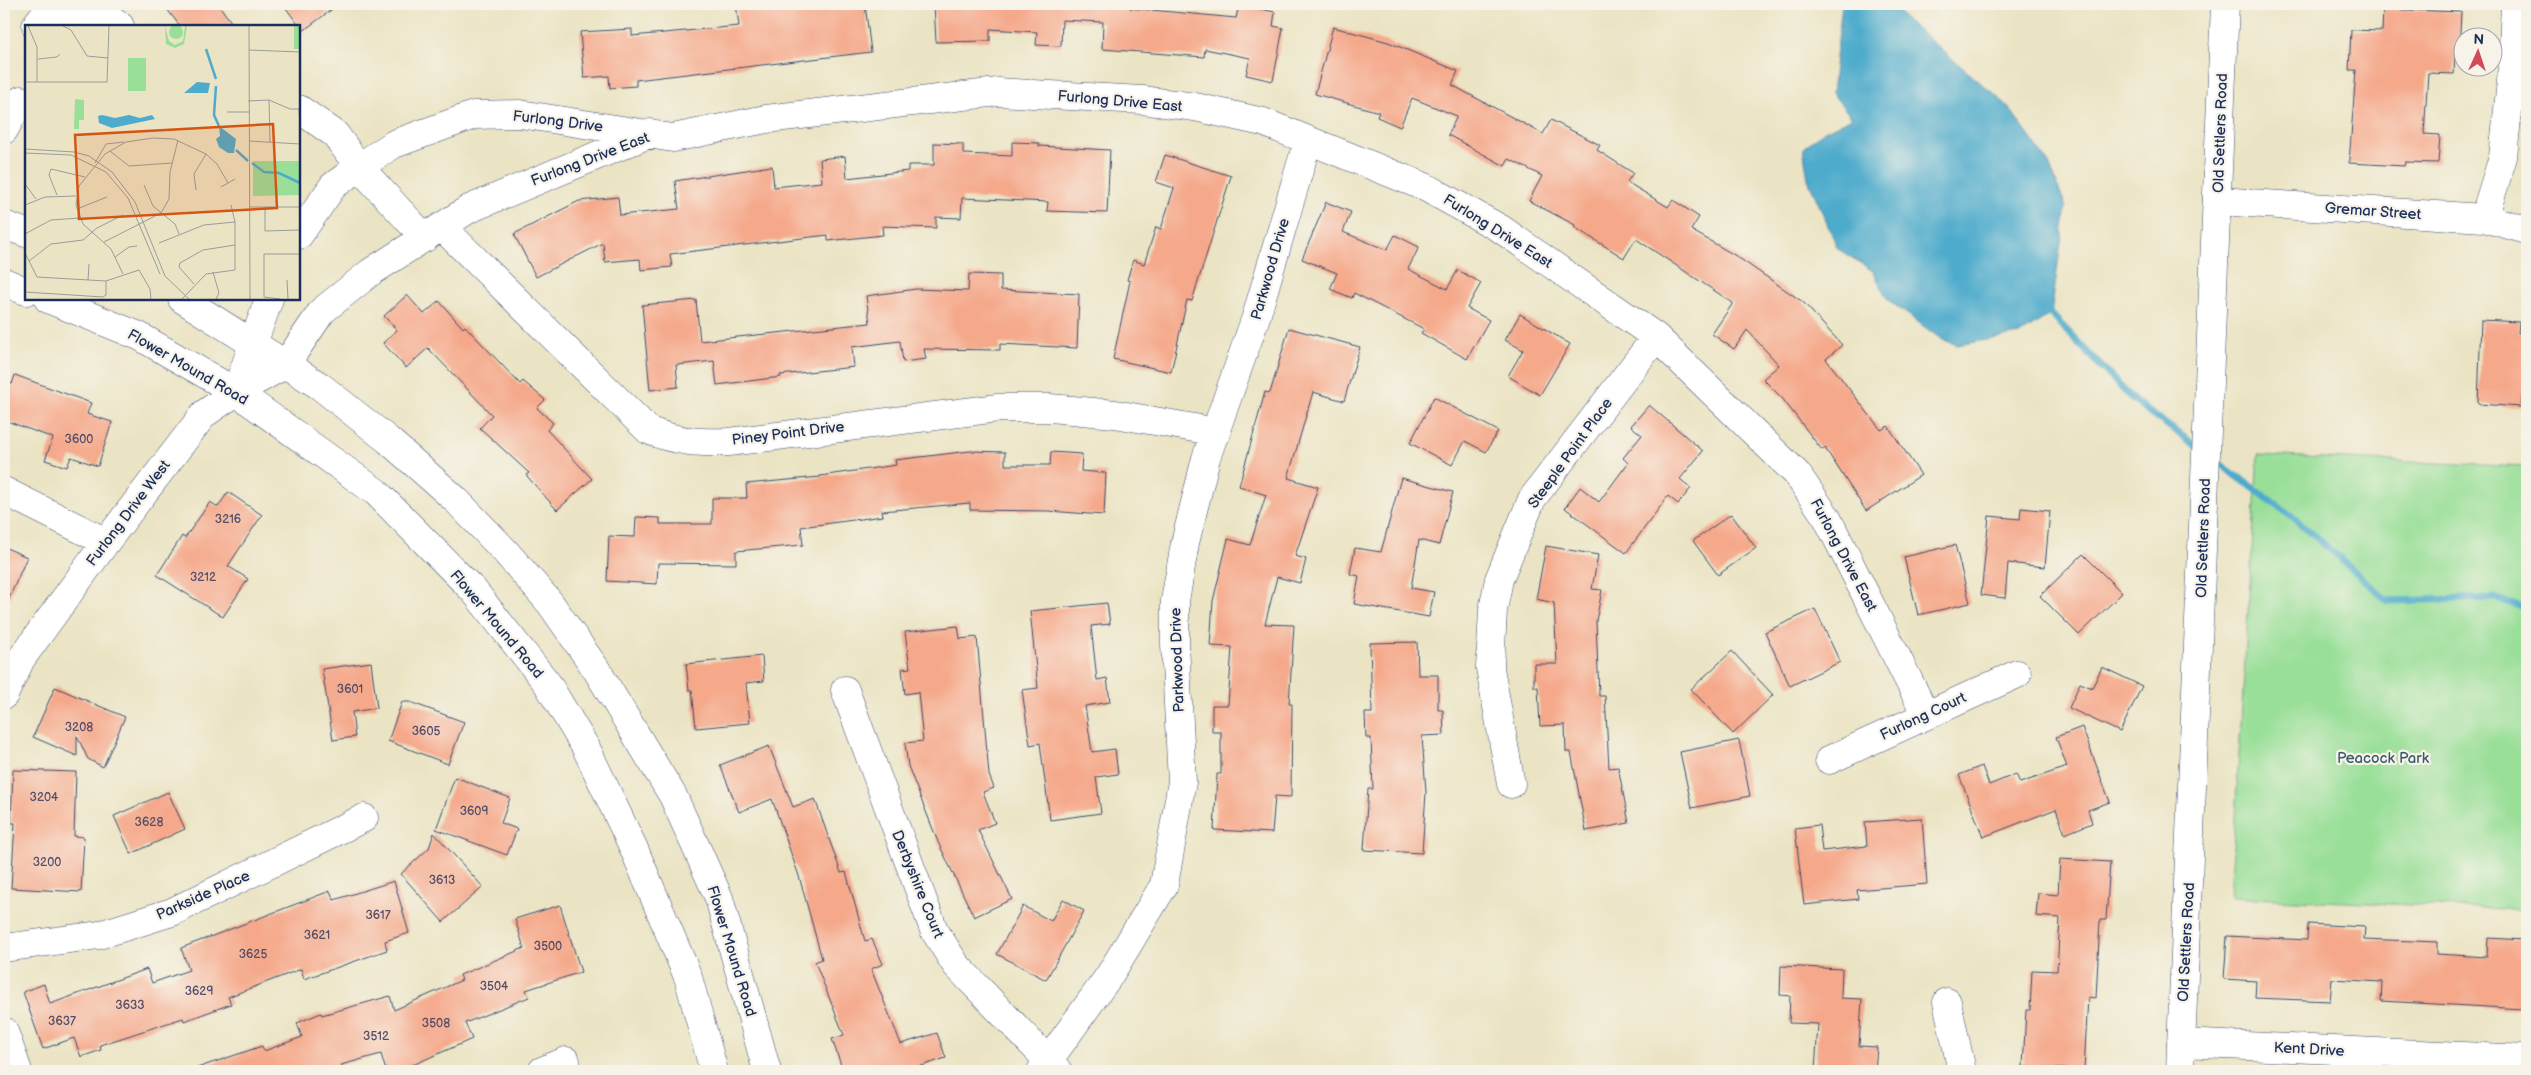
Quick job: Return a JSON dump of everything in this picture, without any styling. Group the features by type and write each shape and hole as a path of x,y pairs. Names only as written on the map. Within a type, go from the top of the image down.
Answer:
{"street":[{"name":"Old Settlers Road","path":"2180,1071 2225,4"},
{"path":"2484,218 2503,157 2512,71 2515,4"},
{"path":"37,25 44,15 59,10 114,21 119,25"},
{"name":"Furlong Drive East","path":"286,364 322,311 371,272 469,209 650,132 673,138 766,119 998,92 1142,100 1195,107 1263,122 1425,187 1501,229 1656,337 1797,474 1827,518 1926,715"},
{"path":"4,130 20,100 25,102"},
{"name":"Piney Point Drive","path":"300,110 335,134 359,167 433,232 648,430 667,438 693,443 729,442 945,413 1006,408 1050,408 1115,414 1217,432"},
{"name":"Furlong Drive","path":"300,234 333,186 359,167 394,144 474,115 520,114 650,132"},
{"name":"Parkwood Drive","path":"1049,1068 1110,976 1164,885 1182,782 1174,644 1175,601 1185,543 1204,467 1256,317 1308,140"},
{"name":"Gremar Street","path":"2218,201 2484,218 2527,230"},
{"path":"4,225 25,233"},
{"path":"4,282 25,291"},
{"name":"Flower Mound Road","path":"50,300 139,336 236,392 376,492 474,591 547,683 586,748 634,849 688,977 714,1071"},
{"name":"Flower Mound Road","path":"184,300 320,386 388,440 455,499 504,550 550,604 596,669 673,796 719,898 767,1071"},
{"path":"236,392 252,342 269,300"},
{"name":"Steeple Point Place","path":"1512,784 1490,668 1493,610 1499,579 1532,499 1656,337"},
{"name":"Furlong Drive West","path":"4,694 20,659 204,414 236,392 286,364"},
{"path":"4,491 106,542"},
{"name":"Furlong Court","path":"1830,760 2017,674"},
{"name":"Derbyshire Court","path":"845,690 934,930 956,965 1049,1068"},
{"name":"Parkside Place","path":"4,948 99,935 172,912 364,818"},
{"path":"1947,1002 1962,1071"},
{"path":"4,1030 12,1064"},
{"name":"Kent Drive","path":"2181,1043 2374,1062 2527,1059"}],"green space":[{"name":"Peacock Park","path":"2258,455 2527,467 2527,910 2230,897"}],"water":[{"path":"1842,4 1891,4 1906,20 2007,105 2049,164 2066,207 2051,314 2020,334 1958,345 1941,339 1888,300 1873,271 1838,249 1808,179 1803,148 1826,130 1852,118 1832,93"}],"building":[{"path":"163,4 218,4 233,25 179,25"},
{"path":"283,4 339,4 303,31"},
{"path":"736,4 865,4 871,52 636,80 636,86 610,88 609,76 584,78 580,32 632,29 632,36 739,26"},
{"path":"934,4 1130,4 1130,8 1236,18 1239,5 1275,12 1273,26 1283,28 1273,81 1246,75 1250,58 1205,49 1204,57 1102,49 1103,22 1062,20 1061,46 1036,45 1037,32 990,29 990,41 936,42"},
{"path":"2383,9 2461,12 2460,28 2454,28 2454,74 2428,73 2424,134 2440,135 2438,163 2405,162 2404,166 2349,163 2356,70 2349,70 2351,30 2382,31"},
{"path":"1333,27 1388,42 1458,71 1452,85 1543,134 1551,120 1600,145 1597,150 1633,173 1627,182 1668,207 1673,200 1699,217 1691,230 1736,256 1803,302 1842,345 1826,359 1881,430 1888,426 1921,475 1866,511 1825,448 1822,450 1782,398 1763,379 1779,365 1747,330 1734,349 1712,334 1733,303 1636,239 1624,258 1574,227 1575,225 1529,201 1542,176 1509,159 1505,166 1448,135 1457,116 1412,98 1400,127 1377,117 1379,112 1315,94"},
{"path":"1012,142 1039,143 1039,146 1110,150 1107,213 1047,211 1048,202 962,198 961,218 936,217 936,228 882,226 883,235 828,241 828,235 670,254 672,267 641,270 640,259 605,262 603,243 536,277 514,234 579,201 618,197 620,215 679,209 675,181 772,166 774,187 822,182 820,159 845,156 847,178 908,171 908,165 934,165 934,143 963,144 963,154 1012,156"},
{"path":"1165,155 1231,176 1192,301 1187,300 1171,372 1113,359 1130,281 1127,280 1133,260 1144,264 1156,227 1161,229 1174,188 1156,182"},
{"path":"1326,202 1351,212 1343,232 1387,250 1395,235 1419,247 1408,269 1447,289 1458,270 1481,283 1467,308 1489,320 1467,359 1421,333 1424,329 1354,293 1352,298 1330,289 1337,273 1302,259"},
{"path":"969,274 1001,275 1001,290 1079,294 1077,348 1000,344 1000,350 924,349 926,359 903,362 900,341 852,347 854,367 780,375 781,377 717,385 714,361 676,365 678,387 650,390 642,305 696,300 700,341 870,323 866,296 916,289 968,291"},
{"path":"407,295 424,314 439,301 463,328 465,326 520,384 523,381 545,400 537,408 553,423 547,430 592,479 557,510 526,475 529,473 480,428 492,415 428,348 406,368 383,343 397,330 384,316"},
{"path":"1520,314 1570,344 1540,395 1508,376 1523,350 1505,340"},
{"path":"2481,320 2519,322 2518,333 2527,333 2527,396 2522,396 2521,407 2478,404"},
{"path":"1289,328 1360,347 1344,401 1313,392 1288,478 1318,487 1295,556 1306,559 1300,583 1277,577 1265,624 1294,625 1289,704 1292,704 1291,797 1275,796 1272,833 1214,830 1217,774 1221,774 1221,732 1212,732 1212,705 1228,705 1232,647 1210,646 1213,601 1228,539 1250,545 1266,495 1239,486 1265,392 1270,393"},
{"path":"15,375 91,403 87,414 112,422 98,466 71,457 67,467 45,460 53,438 4,420 4,381 12,384"},
{"path":"1434,397 1498,431 1486,452 1465,441 1452,465 1410,443"},
{"path":"1649,405 1703,451 1680,479 1691,488 1678,504 1668,496 1626,553 1565,508 1580,487 1599,502 1628,463 1623,458 1642,435 1631,426"},
{"path":"970,451 1005,452 1005,465 1050,465 1051,452 1082,454 1081,471 1106,473 1104,515 1048,511 970,510 970,503 882,511 883,516 801,527 803,545 736,551 736,564 658,563 657,584 607,581 609,536 635,537 636,517 660,518 660,524 712,524 712,498 747,498 746,484 820,477 896,465 895,460"},
{"path":"1401,478 1453,492 1439,545 1419,540 1411,588 1434,592 1429,617 1354,604 1359,576 1350,574 1355,548 1381,552"},
{"path":"228,492 262,515 228,566 248,579 223,617 157,575 182,536 185,538 210,502 218,507"},
{"path":"2021,508 2050,511 2045,567 2008,563 2005,598 1981,595 1989,516 2020,519"},
{"path":"1731,514 1756,548 1718,575 1693,541"},
{"path":"1955,545 1970,603 1918,615 1904,557"},
{"path":"1546,546 1598,555 1592,589 1602,590 1596,621 1599,696 1605,696 1609,768 1618,767 1629,823 1586,831 1571,752 1566,752 1565,725 1540,726 1538,687 1534,687 1534,664 1557,664 1554,603 1536,599"},
{"path":"4,547 27,557 4,610"},
{"path":"2083,554 2122,593 2079,635 2040,596"},
{"path":"1107,603 1110,624 1091,626 1097,680 1107,678 1110,702 1085,706 1092,752 1115,749 1118,774 1096,777 1101,813 1050,820 1040,743 1030,745 1022,690 1038,688 1030,611"},
{"path":"1815,609 1840,662 1790,686 1765,632"},
{"path":"958,626 960,639 977,637 989,775 994,788 983,792 995,823 978,830 1012,899 974,917 938,842 908,766 905,743 923,741 918,692 905,694 902,669 910,668 905,632"},
{"path":"1417,642 1418,675 1438,675 1438,710 1443,710 1444,735 1422,736 1426,792 1422,853 1364,850 1368,789 1373,789 1371,738 1366,738 1365,713 1372,713 1370,643"},
{"path":"1732,651 1773,695 1733,734 1691,689"},
{"path":"762,656 764,681 746,683 750,723 696,728 692,690 689,690 686,664"},
{"path":"371,662 377,708 352,712 355,737 333,740 322,669"},
{"path":"2102,667 2142,686 2120,732 2069,708 2080,683 2092,688"},
{"path":"55,687 125,717 103,767 88,759 77,736 77,756 33,737"},
{"path":"402,702 410,702 464,722 448,764 388,741"},
{"path":"2082,727 2110,802 2088,810 2092,823 2065,834 2056,809 1983,837 1959,775 1982,766 1989,785 2016,774 2020,783 2067,767 2056,737"},
{"path":"1739,740 1750,796 1692,808 1680,752"},
{"path":"769,746 793,807 815,799 841,873 846,872 865,941 872,939 883,964 871,969 901,1044 937,1033 946,1058 906,1071 843,1071 832,1039 844,1035 815,962 822,959 799,876 772,799 739,812 720,765"},
{"path":"13,770 76,772 74,836 84,837 81,892 11,888 15,823 11,823"},
{"path":"455,777 510,798 501,823 517,829 507,855 436,829"},
{"path":"168,792 185,829 131,854 114,816"},
{"path":"1922,818 1927,884 1857,890 1858,899 1804,905 1795,828 1819,825 1822,851 1867,846 1865,822"},
{"path":"434,833 483,887 443,922 401,874 429,848"},
{"path":"2060,859 2110,862 2106,920 2100,920 2096,998 2088,997 2084,1070 2023,1067 2026,1010 2030,1010 2032,970 2057,971 2060,918 2036,916 2038,893 2058,895"},
{"path":"394,881 409,933 385,941 387,950 304,979 301,969 228,997 231,1004 184,1021 183,1018 100,1045 101,1050 81,1057 74,1038 43,1049 23,992 44,984 50,1004 147,969 152,983 189,970 181,948 330,891 334,900"},
{"path":"1063,899 1084,911 1046,980 997,954 1023,906 1051,921"},
{"path":"560,905 581,972 526,990 529,997 465,1023 472,1039 415,1064 392,1071 386,1071 381,1054 341,1065 344,1071 198,1071 197,1068 262,1046 264,1051 302,1037 297,1023 321,1013 322,1015 390,996 394,1010 462,980 460,975 524,948 515,919"},
{"path":"2308,924 2365,927 2364,939 2437,942 2437,954 2487,957 2488,938 2526,940 2523,1009 2381,1001 2382,982 2332,979 2330,1001 2255,998 2256,981 2224,979 2227,936 2307,940"},
{"path":"1781,966 1842,969 1841,998 1862,999 1859,1046 1877,1047 1875,1071 1815,1071 1818,1024 1789,1023 1790,996 1780,995"}],"waterway":[{"path":"2049,307 2051,314 2134,401 2200,449"},
{"path":"2212,458 2293,517 2388,601 2494,598 2527,608"}]}
